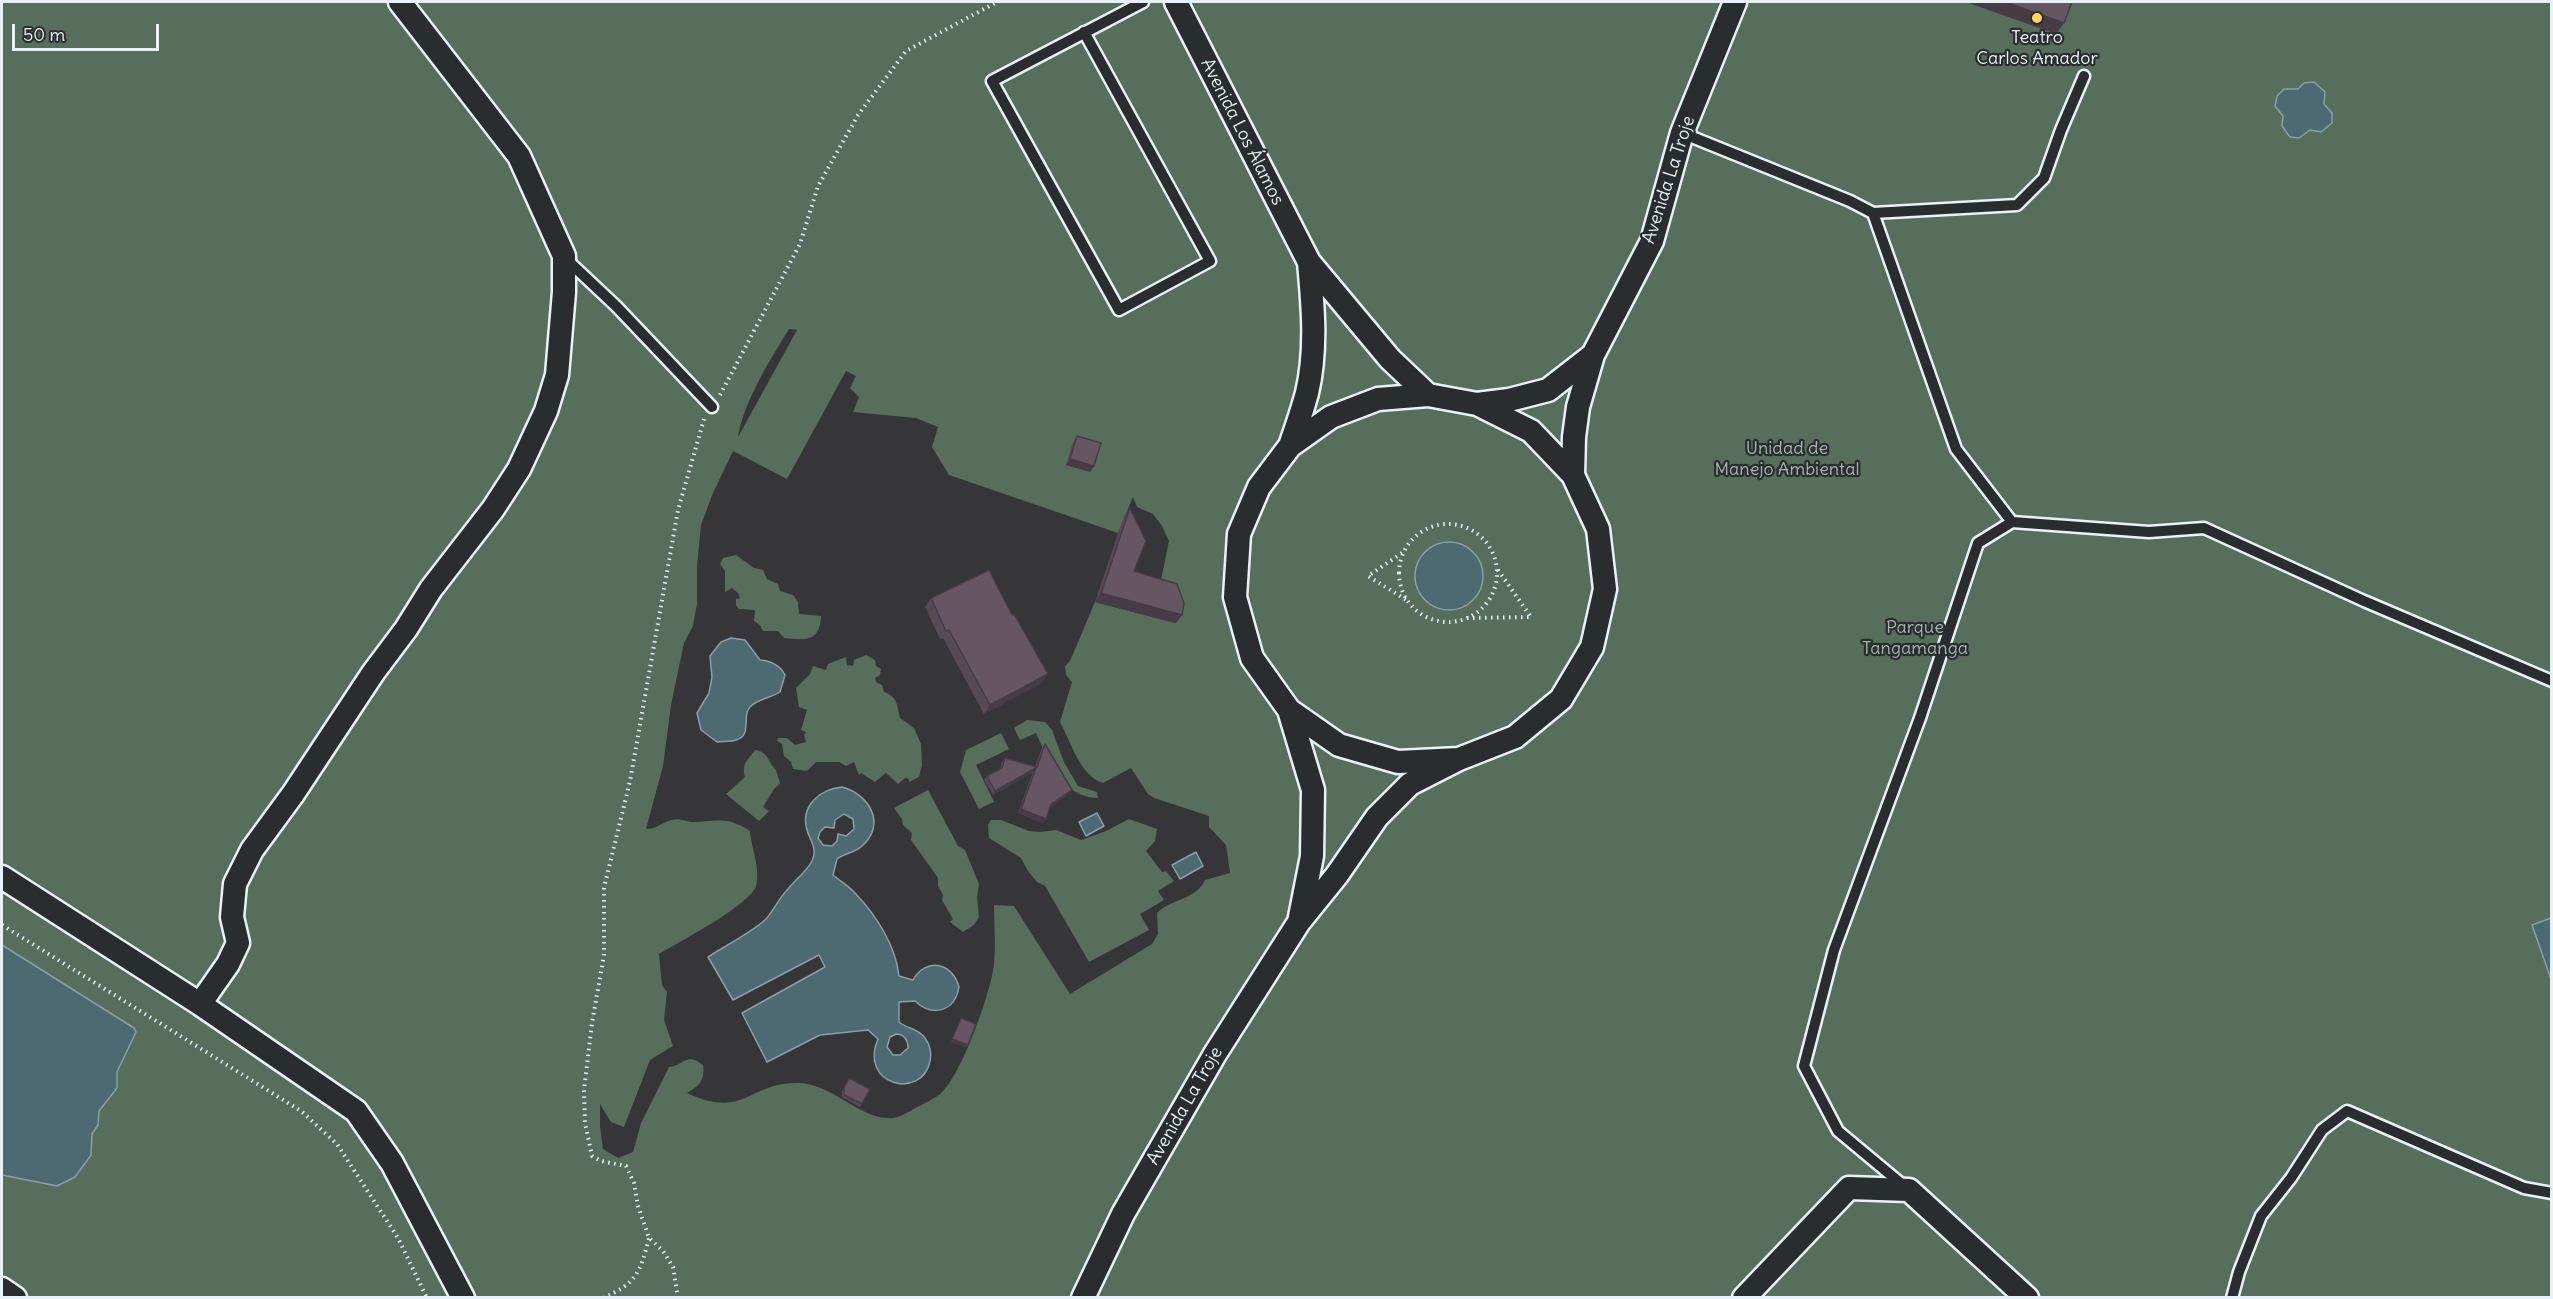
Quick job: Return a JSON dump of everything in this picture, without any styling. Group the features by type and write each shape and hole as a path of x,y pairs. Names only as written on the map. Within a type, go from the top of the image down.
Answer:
{"street":[{"path":"200,1004 228,964 238,943 232,917 235,884 252,850 373,673 406,629 431,589 493,509 519,469 546,411 557,375 564,292 564,256 519,156 400,2"},
{"name":"Avenida Los Álamos","path":"1176,2 1309,262 1390,359 1428,395"},
{"name":"Avenida La Troje","path":"1573,475 1578,407 1593,355 1652,241 1682,133 1735,2"},
{"name":"Avenida Los Álamos","path":"1290,446 1307,391 1312,354 1314,314 1309,262"},
{"name":"Avenida La Troje","path":"1477,404 1509,400 1548,390 1593,355"},
{"path":"1428,395 1477,404 1531,431 1573,475 1598,529 1605,589 1592,647 1561,699 1515,737 1459,759 1398,762 1339,745 1289,710 1252,658 1235,597 1239,534 1259,487 1290,446 1331,417 1378,399 1428,395"},
{"name":"Avenida La Troje","path":"1289,710 1313,790 1312,856 1299,922"},
{"name":"Avenida La Troje","path":"1083,1298 1123,1214 1203,1074 1299,922 1385,809 1410,784 1459,759"},
{"path":"2,877 200,1004 356,1111 392,1163 463,1298"},
{"path":"1744,1298 1849,1188 1909,1190 2027,1298"},
{"path":"2,1289 15,1298"}],"lane":[{"path":"1084,32 1210,261 1119,310 992,81 1084,32 1143,2"},
{"path":"1682,133 1850,201 1873,213 2017,205 2044,178 2084,76"},
{"path":"1873,213 1956,449 2012,522"},
{"path":"564,256 616,306 712,407"},
{"path":"1909,1190 1838,1131 1804,1066 1834,950 1920,718 1978,543 2012,522 2149,532 2204,528 2364,601 2552,681"},
{"path":"2232,1298 2238,1272 2261,1216 2291,1178 2322,1130 2347,1111 2523,1188 2552,1193"}],"path":[{"path":"678,1298 672,1267 663,1251 649,1238 638,1206 634,1183 626,1166 601,1161 592,1156 585,1123 584,1090 592,1023 604,955 604,888 630,781 678,510 702,421 729,383 767,303 800,244 818,186 858,115 906,51 997,2"},
{"path":"1466,618 1479,610 1490,598 1496,584 1497,569 1493,554 1485,541 1474,531 1459,525 1444,524 1429,527 1414,538 1403,553 1368,576 1434,619 1454,621 1466,618 1531,617 1497,569"},
{"path":"1403,553 1399,569 1401,586 1408,601"},
{"path":"2,926 301,1111 337,1144 398,1238 428,1298"},
{"path":"603,1298 624,1287 639,1272 649,1238"}],"green space":[{"name":"Parque Tangamanga","path":"2,2 2551,2 2551,1297 2,1298","holes":["789,329 797,330 738,437 752,395","846,371 856,376 850,388 859,397 853,412 916,418 938,427 932,447 949,475 1118,533 1133,497 1137,507 1153,514 1169,541 1161,580 1175,623 1095,602 1070,661 1065,666 1066,675 1072,682 1060,722 1082,766 1095,779 1103,783 1131,768 1148,794 1154,798 1209,816 1209,827 1226,845 1230,873 1205,880 1196,892 1162,908 1157,913 1158,934 1152,944 1070,994 1014,906 994,905 995,949 992,977 966,1053 948,1085 940,1094 903,1115 891,1118 876,1116 834,1094 799,1083 782,1084 734,1101 722,1103 706,1100 687,1093 698,1085 703,1075 703,1065 689,1059 669,1067 641,1123 633,1152 618,1158 603,1149 600,1104 611,1122 624,1127 650,1060 673,1046 664,1020 667,992 662,985 659,954 728,913 751,894 757,879 757,865 750,831 742,826 727,821 691,822 677,819 646,829 663,766 671,705 684,643 693,626 697,604 697,566 701,525 733,451 787,479"]},
{"path":"736,555 754,568 763,570 767,579 778,584 780,591 793,595 798,602 799,614 821,616 818,631 810,638 784,638 778,631 763,631 754,621 755,610 739,609 736,605 736,599 740,598 738,593 732,588 725,592 725,571 720,564 723,558"},
{"path":"866,655 875,660 876,666 881,669 880,675 875,678 876,682 882,685 884,692 892,696 900,718 914,728 921,744 922,765 919,777 909,782 909,779 905,778 898,784 886,773 875,782 861,773 859,775 854,762 846,766 839,762 816,762 807,771 793,769 791,762 784,756 782,744 777,741 778,738 787,738 795,745 806,742 804,735 806,732 801,730 807,710 799,707 796,688 810,674 813,666 826,670 828,664 846,657 847,665 853,666 854,660"},
{"path":"1027,720 1045,722 1052,730 1064,762 1078,786 1097,792 1098,798 1075,792 1066,785 1058,776 1036,733 1020,740 1014,728"},
{"path":"1001,733 1009,749 976,765 994,802 979,809 960,772 966,750"},
{"path":"755,750 768,758 776,770 780,783 763,807 769,811 759,821 726,794 745,777 745,765"},
{"path":"928,790 958,846 965,850 979,884 977,897 979,917 974,925 963,932 950,922 953,919 942,900 943,895 938,886 938,878 911,840 912,833 903,825 902,819 894,808"},
{"path":"1129,819 1157,829 1155,841 1146,851 1162,872 1166,871 1174,881 1158,891 1164,900 1140,914 1149,930 1089,962 1045,886 1037,882 1021,858 989,838 988,825 991,820 1001,820 1029,831 1056,830 1081,840"}],"water":[{"path":"2314,82 2325,92 2324,104 2332,113 2332,123 2321,132 2310,130 2299,138 2290,137 2282,126 2283,116 2275,106 2277,96 2284,89 2298,89 2304,83"},
{"path":"1449,542 1462,545 1473,552 1480,563 1483,576 1480,589 1473,600 1462,607 1449,610 1436,607 1425,600 1418,589 1415,576 1418,563 1425,552 1436,545"},
{"path":"731,638 745,640 760,660 775,664 785,675 780,692 750,707 746,715 746,730 741,738 734,741 717,742 701,730 697,713 709,693 712,677 710,656 721,642"},
{"path":"842,787 860,796 872,811 874,820 869,837 859,848 837,859 833,875 853,890 877,921 894,953 899,976 913,980 925,968 938,966 951,972 959,987 953,1002 942,1009 929,1009 915,1001 899,1002 899,1022 922,1035 931,1052 925,1073 916,1081 905,1084 884,1077 877,1067 874,1055 878,1039 868,1030 820,1035 767,1062 742,1013 825,967 819,955 733,1000 708,957 761,924 807,868 814,852 807,830 806,813 819,795","holes":["844,814 853,819 854,829 846,836 838,834 837,841 832,846 823,845 818,838 820,832 825,827 834,828 835,820","896,1034 903,1036 908,1045 908,1048 900,1055 893,1055 887,1047 890,1037"]},
{"path":"1097,813 1104,826 1086,836 1079,822"},
{"path":"1196,852 1203,866 1180,879 1172,865"},
{"path":"2552,918 2551,979 2532,925"},
{"path":"2,945 134,1028 136,1032 117,1072 117,1088 99,1111 98,1125 92,1134 91,1155 75,1177 57,1186 2,1175"}],"building":[{"path":"2005,2 2072,2 2064,23"},
{"path":"1077,436 1101,443 1094,466 1070,459"},
{"path":"1130,508 1146,541 1134,571 1177,584 1184,603 1182,615 1101,593"},
{"path":"989,570 1012,615 1014,614 1048,674 990,705 949,630 946,631 931,598"},
{"path":"1045,744 1072,790 1051,804 1046,819 1021,809 1036,768 995,791 987,776 1002,768 1005,758 1037,767"},
{"path":"961,1018 976,1024 968,1045 952,1039"},
{"path":"849,1078 870,1089 862,1104 844,1095 844,1088"}],"place":[{"name":"Teatro Carlos Amador","path":"2037,18"}],"park label":[{"name":"Unidad de Manejo Ambiental","path":"1787,459"}]}
